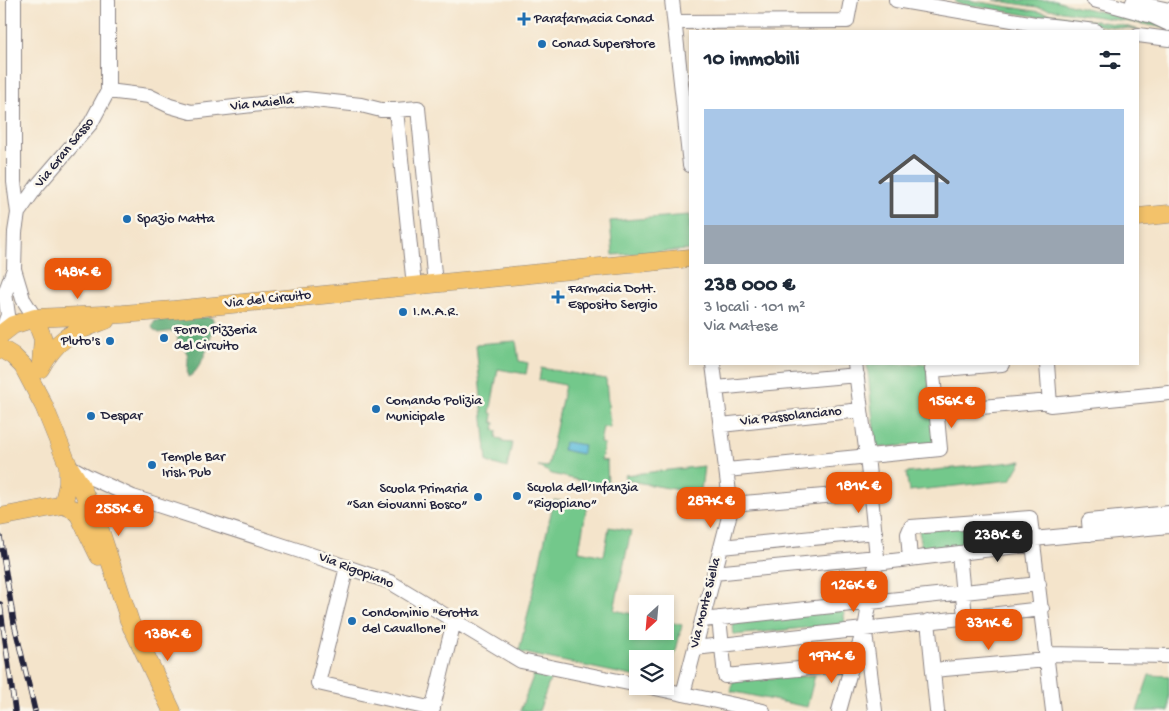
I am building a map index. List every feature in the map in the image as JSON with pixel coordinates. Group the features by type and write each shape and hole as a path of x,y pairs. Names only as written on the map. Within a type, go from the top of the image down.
{"main road":[{"path":"1139,217 1169,214"},
{"name":"Via del Circuito","path":"0,339 22,321 35,318 123,314 689,258"},
{"name":"Via del Circuito","path":"34,370 64,338 123,314"},
{"path":"34,370 44,339 35,318"},
{"path":"0,339 16,359 34,370 39,380 44,406 68,465 80,484 98,524 132,628"},
{"path":"63,505 68,484 68,465"},
{"path":"0,517 63,505 73,509 79,515 172,711"}],"street":[{"path":"14,0 14,182 18,213 15,232 14,269 23,299 35,318"},
{"name":"Via Gran Sasso","path":"18,213 37,186 91,123 108,91 108,0"},
{"path":"672,0 689,155"},
{"path":"675,22 847,21 852,0"},
{"path":"896,0 1035,28 1076,30"},
{"path":"1094,0 1152,16 1169,24"},
{"path":"1124,0 1169,10"},
{"path":"1139,35 1169,39"},
{"name":"Via Maiella","path":"108,91 149,96 170,106 191,112 305,99 362,105 381,110 418,108 435,284"},
{"path":"396,110 414,286"},
{"path":"14,182 25,190 37,186"},
{"path":"0,339 8,315 5,299 6,288 14,269"},
{"name":"Via Monte Siella","path":"683,694 731,508 713,365"},
{"path":"727,470 940,449 932,367 979,365"},
{"path":"1047,365 1050,403"},
{"name":"Via Passolanciano","path":"716,388 856,369 871,492 876,560 871,602 865,629 852,664 840,711"},
{"path":"936,411 1169,393"},
{"name":"Via Passolanciano","path":"720,425 861,410"},
{"name":"Via Rigopiano","path":"68,465 133,497 390,582 520,661 629,683"},
{"path":"731,504 871,492"},
{"path":"1090,534 1089,522 1169,513"},
{"path":"910,559 908,534 911,527 1030,518 1053,711"},
{"path":"714,573 910,559 1090,534 1169,526"},
{"path":"721,547 875,532"},
{"path":"958,553 966,617"},
{"path":"347,567 318,683 432,710 454,621"},
{"path":"702,620 1039,584"},
{"path":"695,648 1042,609"},
{"path":"719,618 725,676 852,664"},
{"path":"928,621 937,711"},
{"name":"Via Passolanciano","path":"865,629 875,711"},
{"path":"934,670 1046,657 1169,656"},
{"path":"674,692 763,711"}],"green space":[{"path":"955,0 967,0 1121,25 1139,30 1063,21 956,3"},
{"path":"993,0 1055,0 1165,25 1168,28"},
{"path":"689,215 689,250 613,255 610,221"},
{"path":"209,317 213,319 213,325 206,351 198,368 188,377 188,356 184,348 179,345 177,335 173,331 159,333 152,326 155,321"},
{"path":"516,341 519,361 528,363 526,374 498,369 490,413 493,414 492,422 495,423 494,430 497,431 496,438 502,439 502,442 512,443 507,468 487,462 476,344"},
{"path":"867,365 927,365 934,443 876,448"},
{"path":"541,368 606,379 610,428 603,427 600,443 604,444 601,460 607,461 608,487 552,474 538,466 548,467 565,385 539,380"},
{"path":"1022,461 1011,480 909,491 906,473"},
{"path":"704,466 701,490 684,491 625,480 625,475"},
{"path":"554,500 587,505 579,551 604,556 609,527 631,531 614,610 629,613 629,640 674,640 674,623 682,625 674,659 674,650 629,650 629,675 519,652"},
{"path":"1017,521 1019,541 922,551 919,531"},
{"path":"843,607 845,624 734,635 732,619"},
{"path":"534,674 551,677 539,711 520,711"},
{"path":"815,675 807,707 730,691 733,681"},
{"path":"1149,675 1169,676 1169,711 1137,711"}],"water":[{"path":"565,442 584,445 582,454 563,450"}],"railway":[{"path":"0,537 14,623 35,711"},
{"path":"0,604 15,711"}],"place":[{"name":"Parafarmacia Conad","path":"524,19"},
{"name":"Conad Superstore","path":"542,44"},
{"name":"Spazio Matta","path":"127,219"},
{"name":"Farmacia Dott. Esposito Sergio","path":"558,297"},
{"name":"I.M.A.R.","path":"403,312"},
{"name":"Forno Pizzeria del Circuito","path":"164,338"},
{"name":"Pluto's","path":"110,341"},
{"name":"Comando Polizia Municipale","path":"376,409"},
{"name":"Despar","path":"91,416"},
{"name":"Temple Bar Irish Pub","path":"152,465"},
{"name":"Scuola dell’Infanzia “Rigopiano”","path":"517,496"},
{"name":"Scuola Primaria “San Giovanni Bosco”","path":"478,497"},
{"name":"Condominio \"Grotta del Cavallone\"","path":"352,621"}]}
